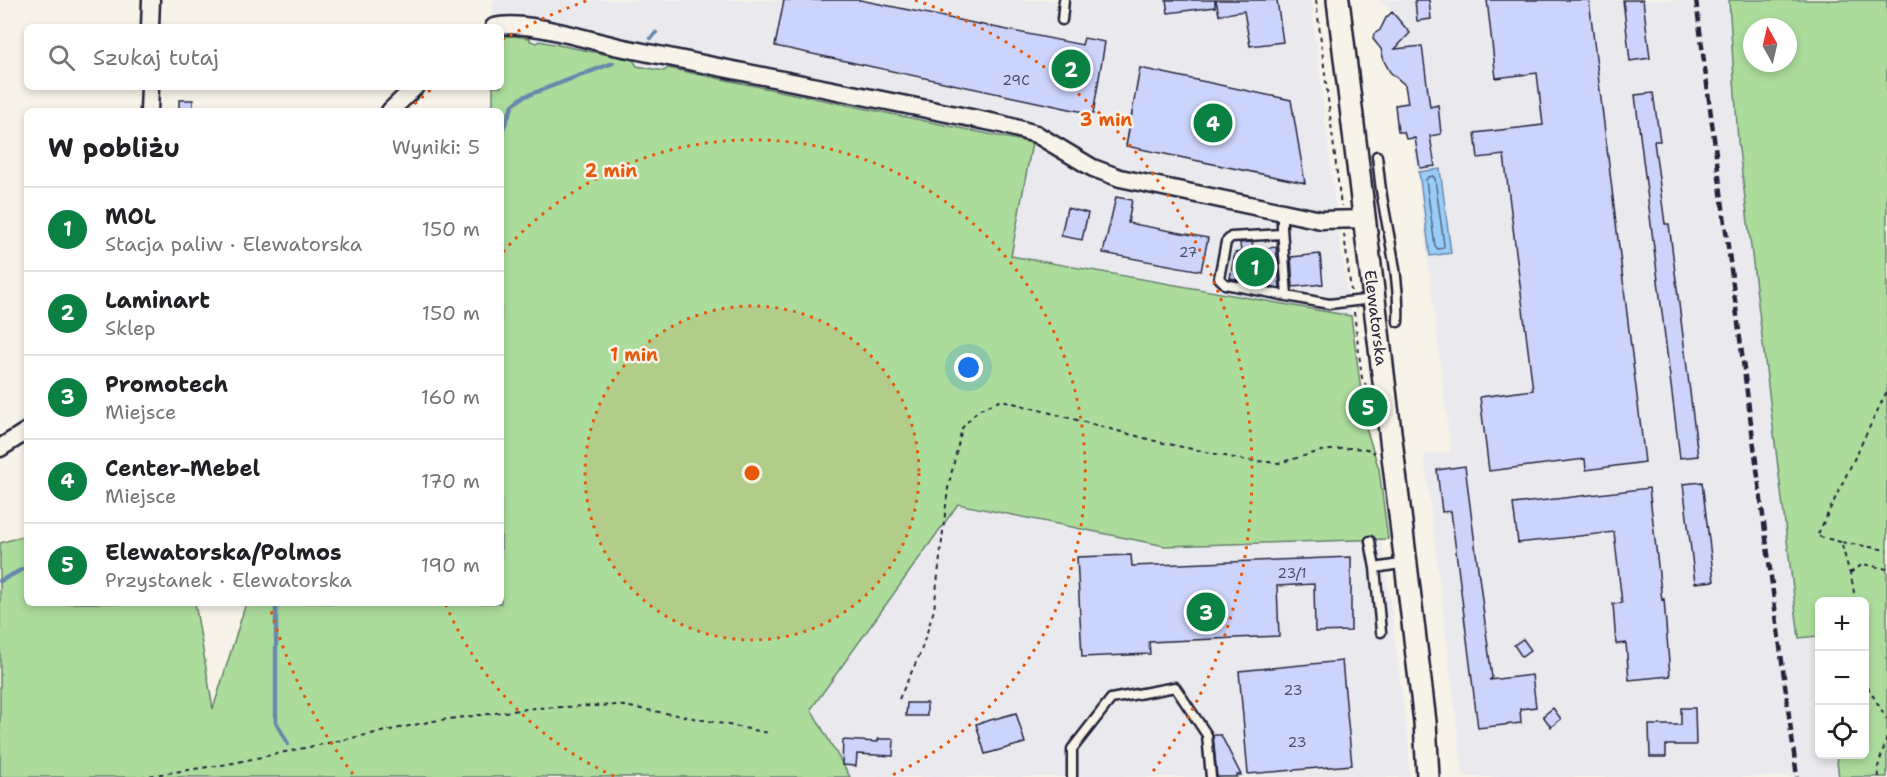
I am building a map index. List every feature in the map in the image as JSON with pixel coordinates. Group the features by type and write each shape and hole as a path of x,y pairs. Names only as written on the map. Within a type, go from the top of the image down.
{"street":[{"path":"150,24 151,0"},
{"name":"Elewatorska","path":"1338,0 1425,722 1428,777"},
{"path":"504,25 530,26 617,46 1001,124 1036,134 1093,168 1111,176 1321,220 1365,219"},
{"path":"149,108 150,90"},
{"path":"393,108 412,90"},
{"path":"0,448 24,433"}],"lane":[{"path":"1062,20 1064,0"},
{"path":"1377,156 1382,200 1397,272 1398,322"},
{"path":"1282,212 1287,296"},
{"path":"1282,234 1231,237 1226,242 1219,278 1224,284 1329,304 1374,299"},
{"path":"1370,541 1381,632"},
{"path":"1375,568 1406,563"},
{"path":"1072,777 1072,749 1111,699 1175,687 1207,735 1211,777"}],"path":[{"path":"1316,0 1341,204 1340,221 1344,234 1359,350"},
{"path":"1887,391 1817,536 1887,550"},
{"path":"899,699 920,654 934,609 948,488 962,428 978,410 1002,400 1159,442 1244,460 1279,463 1321,452 1350,448 1393,455"},
{"path":"1841,542 1855,597"},
{"path":"1850,573 1863,564 1887,569"},
{"path":"1869,689 1887,719"},
{"path":"141,777 228,764 433,721 535,708 618,705 770,733"},
{"path":"1879,777 1878,767 1887,737"}],"shaded area":[{"path":"493,0 1311,0 1339,237 1351,316 1011,256 1032,143 637,66 632,60 539,41 537,43 504,38 504,24 492,24"},
{"path":"1379,0 1729,0 1738,141 1799,637 1815,636 1815,759 1837,759 1839,777 1463,777 1424,455 1451,452 1413,140 1392,13"},
{"path":"958,504 1165,547 1382,540 1409,749 1409,777 850,777 811,709"}],"green space":[{"path":"1729,0 1887,0 1887,777 1839,777 1837,759 1869,759 1869,597 1815,597 1815,636 1799,638 1738,141"},
{"path":"504,37 530,38 530,41 537,43 539,41 633,60 637,66 664,71 668,68 1032,143 1011,256 1351,316 1366,428 1379,469 1388,539 1165,546 958,504 811,709 850,777 0,777 0,543 24,536 24,606 196,606 213,709 245,606 504,606 504,108 493,108 493,90 504,90"}],"water":[{"path":"1440,169 1451,253 1430,256 1419,172"}],"building":[{"path":"784,0 860,0 1082,45 1084,38 1105,42 1093,114 775,46"},
{"path":"1166,0 1215,0 1215,7 1168,13"},
{"path":"1216,0 1277,0 1283,42 1250,46 1244,11 1219,15"},
{"path":"1415,0 1429,0 1431,19 1417,21"},
{"path":"1487,0 1589,0 1645,462 1586,470 1585,459 1489,471 1480,397 1533,390 1504,155 1478,158 1475,133 1543,125 1537,73 1496,78"},
{"path":"1623,0 1643,0 1650,58 1630,61"},
{"path":"1392,12 1410,33 1395,49 1422,46 1430,107 1438,105 1441,134 1430,136 1435,166 1420,168 1415,138 1406,139 1404,132 1398,132 1395,105 1408,103 1405,85 1390,72 1381,49 1373,39 1374,34 1380,30"},
{"path":"1140,68 1291,100 1305,183 1126,146"},
{"path":"1653,93 1660,141 1654,141 1665,224 1669,224 1698,456 1680,458 1635,95"},
{"path":"179,100 193,100 193,108 179,108"},
{"path":"1116,197 1132,200 1128,223 1208,238 1201,271 1103,253"},
{"path":"1067,208 1088,213 1082,240 1061,236"},
{"path":"1252,242 1254,250 1276,247 1280,288 1230,278 1235,253 1241,252 1240,243"},
{"path":"1320,254 1323,284 1293,287 1291,257"},
{"path":"1465,466 1492,678 1489,680 1532,675 1536,707 1520,709 1521,723 1478,728 1451,511 1442,512 1437,470"},
{"path":"1702,482 1714,581 1695,583 1683,484"},
{"path":"1649,488 1662,600 1664,599 1670,676 1629,680 1626,643 1616,644 1613,604 1622,603 1614,532 1518,543 1513,504"},
{"path":"1131,555 1132,566 1351,557 1351,631 1315,632 1314,584 1277,586 1279,636 1149,642 1150,654 1082,657 1077,557"},
{"path":"1523,639 1531,650 1522,657 1514,645"},
{"path":"1342,661 1352,765 1248,774 1239,671"},
{"path":"907,703 927,703 927,716 906,716"},
{"path":"1553,708 1561,719 1551,727 1543,716"},
{"path":"1681,708 1695,708 1696,745 1666,745 1666,757 1650,757 1649,725 1681,725"},
{"path":"1016,713 1025,743 985,754 976,724"},
{"path":"1213,735 1221,735 1241,775 1217,777"},
{"path":"878,739 894,739 893,756 857,754 856,766 842,765 843,740 878,742"}],"waterway":[{"path":"651,38 656,33"},
{"path":"504,126 513,105 523,97 613,63"},
{"path":"0,581 24,569"},
{"path":"276,606 276,722 288,744"}],"railway":[{"path":"1696,0 1797,777"}],"place":[{"name":"Laminart","path":"1071,69"},
{"name":"Center-Mebel","path":"1213,123"},
{"name":"MOL","path":"1255,267"},
{"name":"Elewatorska/Polmos","path":"1368,407"},
{"name":"Promotech","path":"1206,612"}]}
